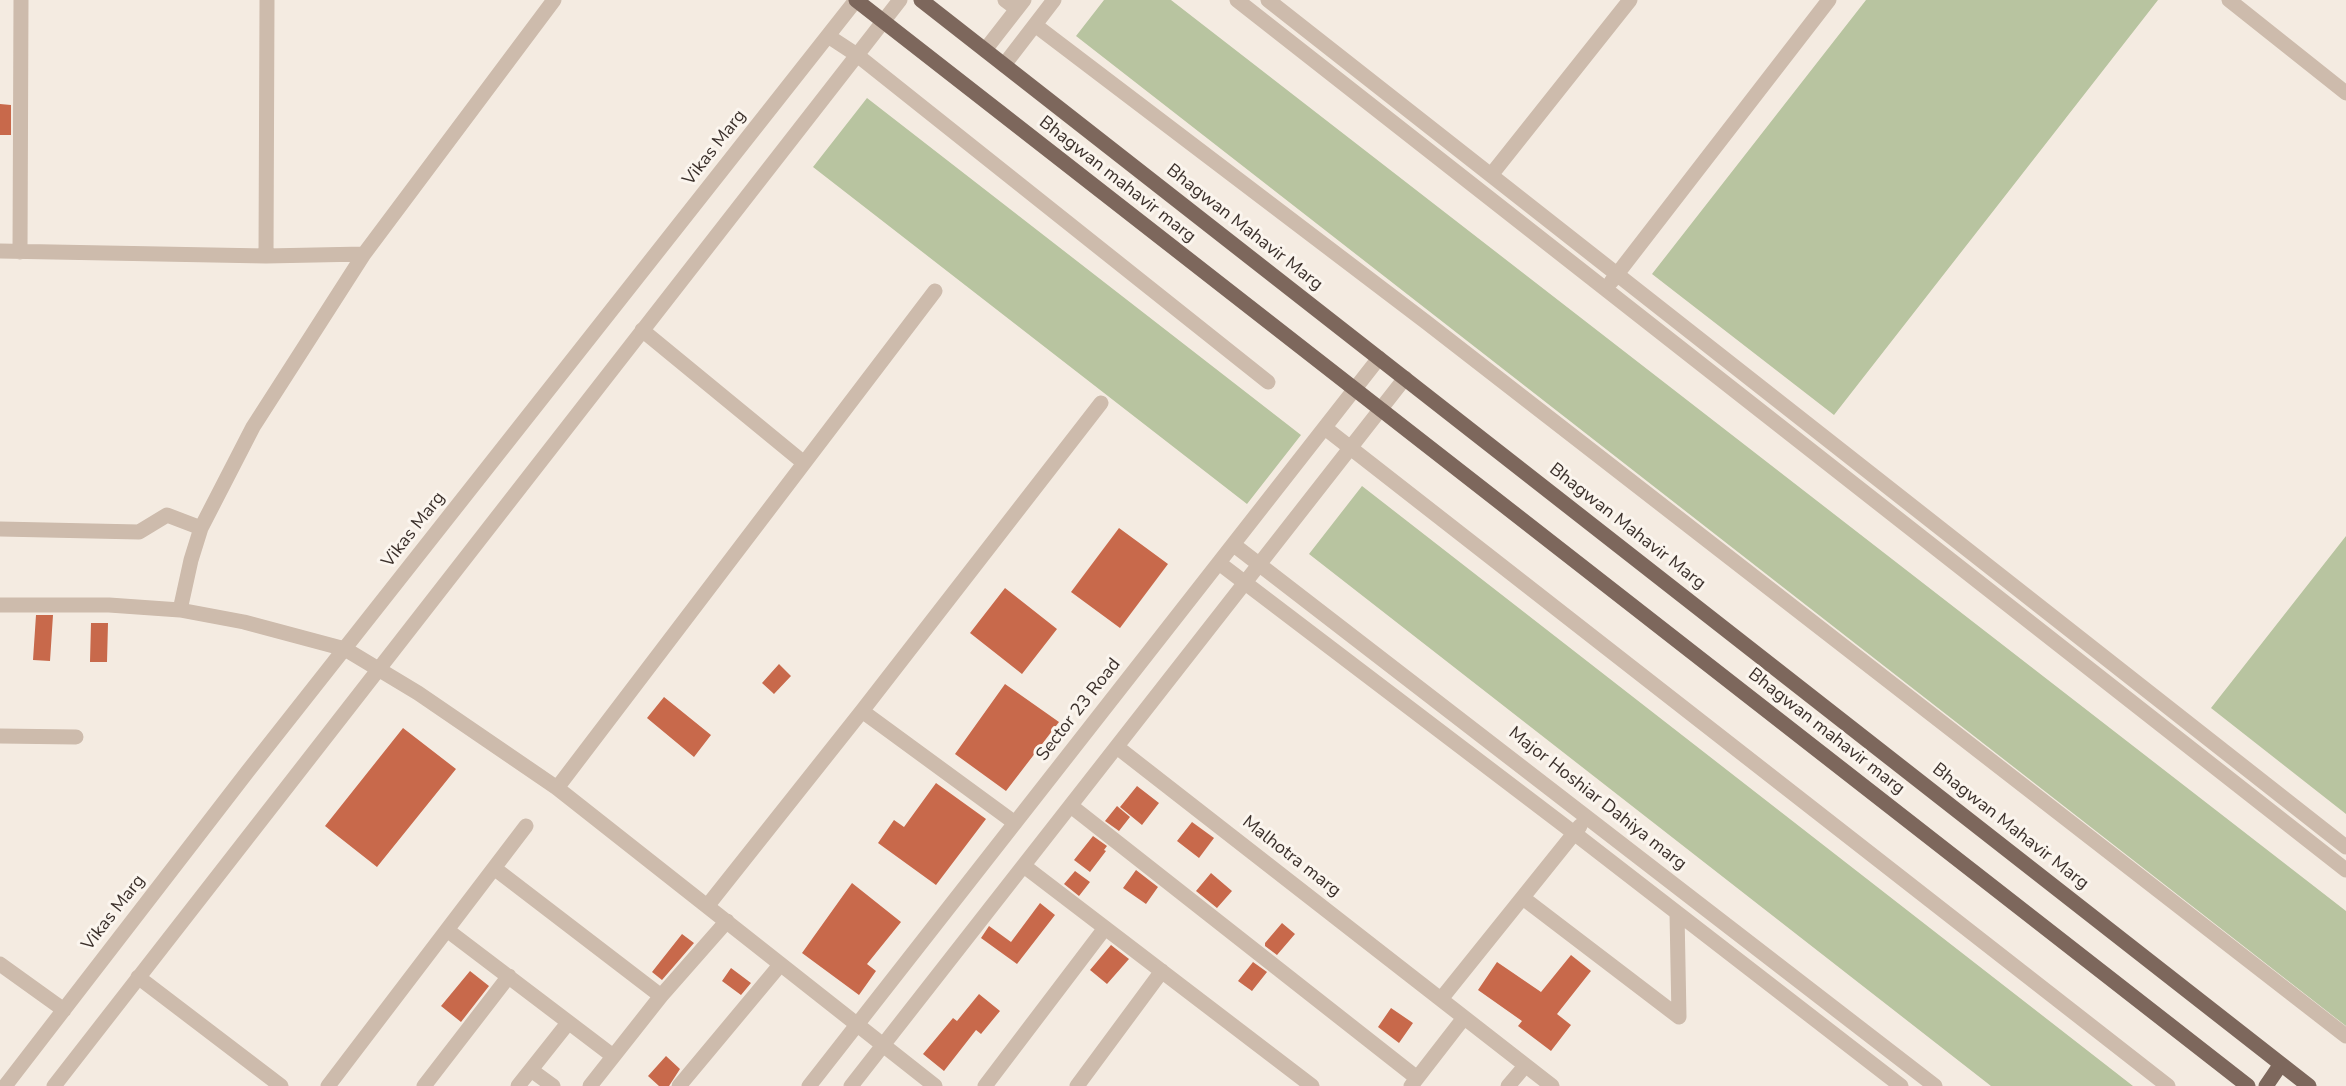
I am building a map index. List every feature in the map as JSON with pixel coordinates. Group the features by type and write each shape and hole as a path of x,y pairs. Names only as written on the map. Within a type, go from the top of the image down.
{"main road":[{"name":"Bhagwan mahavir marg","path":"856,0 2248,1086"},
{"name":"Bhagwan Mahavir Marg","path":"921,0 2309,1086"},
{"path":"2266,1086 2281,1064"}],"street":[{"path":"20,252 21,0"},
{"path":"266,256 267,0"},
{"path":"180,610 190,560 201,528 253,427 364,255 554,0"},
{"name":"Vikas Marg","path":"5,1086 345,648 856,0"},
{"path":"54,1086 900,0"},
{"path":"1004,64 1054,0"},
{"path":"1238,0 2346,870"},
{"path":"1268,0 2346,847"},
{"path":"1491,175 1630,0"},
{"path":"1606,289 1829,0"},
{"path":"2229,0 2346,93"},
{"path":"985,50 1016,3"},
{"path":"1035,24 1426,322 2346,1036"},
{"path":"828,36 856,55 1268,382"},
{"path":"0,252 266,256 364,255"},
{"path":"557,788 935,291"},
{"path":"642,330 804,463"},
{"name":"Sector 23 Road","path":"809,1086 1379,358"},
{"path":"851,1086 1404,378"},
{"path":"708,905 1101,403"},
{"path":"1325,428 2168,1086"},
{"path":"0,529 139,532 167,515 201,528"},
{"name":"Major Hoshiar Dahiya marg","path":"1234,544 1935,1086"},
{"path":"1220,562 1901,1086"},
{"path":"0,605 109,605 180,610 244,622 345,648 379,668 557,788 935,1086"},
{"path":"862,711 1015,823"},
{"path":"0,736 76,737"},
{"name":"Malhotra marg","path":"1117,747 1441,999 1463,1019 1552,1086"},
{"path":"1071,806 1414,1082 1463,1019"},
{"path":"1441,999 1588,816"},
{"path":"328,1086 526,826"},
{"path":"1024,866 1312,1086"},
{"path":"494,868 661,996"},
{"path":"1523,898 1679,1017 1677,913"},
{"path":"590,1086 661,996 727,921"},
{"path":"985,1086 1105,928"},
{"path":"447,930 613,1056"},
{"path":"0,964 64,1010"},
{"path":"679,1086 780,965"},
{"path":"1077,1086 1162,971"},
{"path":"424,1086 509,976"},
{"path":"138,977 281,1086"},
{"path":"518,1086 568,1023"},
{"path":"1508,1086 1525,1065"},
{"path":"531,1070 553,1086"}],"green space":[{"path":"1104,0 1171,0 2346,911 2346,1026 1076,36"},
{"path":"1866,0 2158,0 1834,415 1652,274"},
{"path":"867,98 1301,435 1247,504 813,167"},
{"path":"1362,486 2133,1086 1991,1086 1309,554"},
{"path":"2346,536 2346,814 2211,708"}],"building":[{"path":"0,104 11,105 11,135 0,135"},
{"path":"1119,528 1168,564 1120,628 1071,592"},
{"path":"1005,588 1057,629 1022,674 970,633"},
{"path":"36,615 53,615 50,661 33,660"},
{"path":"91,623 108,623 107,662 90,662"},
{"path":"779,664 791,676 774,694 762,683"},
{"path":"1005,684 1059,722 1006,791 955,754"},
{"path":"664,697 711,735 694,757 647,718"},
{"path":"403,728 456,769 377,867 325,826"},
{"path":"936,783 986,819 936,885 878,843 894,820 904,827"},
{"path":"1137,786 1159,803 1142,825 1120,807"},
{"path":"1117,806 1130,817 1119,831 1105,821"},
{"path":"1192,822 1214,838 1199,858 1177,841"},
{"path":"1093,836 1107,846 1104,850 1106,851 1090,872 1074,860"},
{"path":"1136,870 1158,887 1146,904 1123,888"},
{"path":"1075,871 1090,882 1079,896 1064,884"},
{"path":"1211,873 1232,891 1217,908 1196,891"},
{"path":"852,883 901,922 867,964 876,971 859,995 802,953"},
{"path":"1040,903 1055,915 1017,964 981,938 989,926 1011,942"},
{"path":"1282,923 1295,934 1277,955 1265,946 1265,943"},
{"path":"682,934 694,943 662,980 652,972"},
{"path":"1111,945 1129,959 1107,984 1090,970"},
{"path":"1571,955 1591,971 1557,1014 1571,1025 1551,1051 1518,1026 1522,1021 1478,990 1497,962 1541,992"},
{"path":"1253,962 1267,972 1252,991 1238,981"},
{"path":"731,968 751,983 741,995 722,981"},
{"path":"470,971 489,986 461,1022 441,1006"},
{"path":"979,994 1000,1011 981,1034 976,1030 944,1071 923,1054 953,1018 957,1021"},
{"path":"1391,1008 1413,1023 1399,1043 1378,1027"},
{"path":"666,1056 680,1069 669,1086 659,1086 648,1076"}]}
